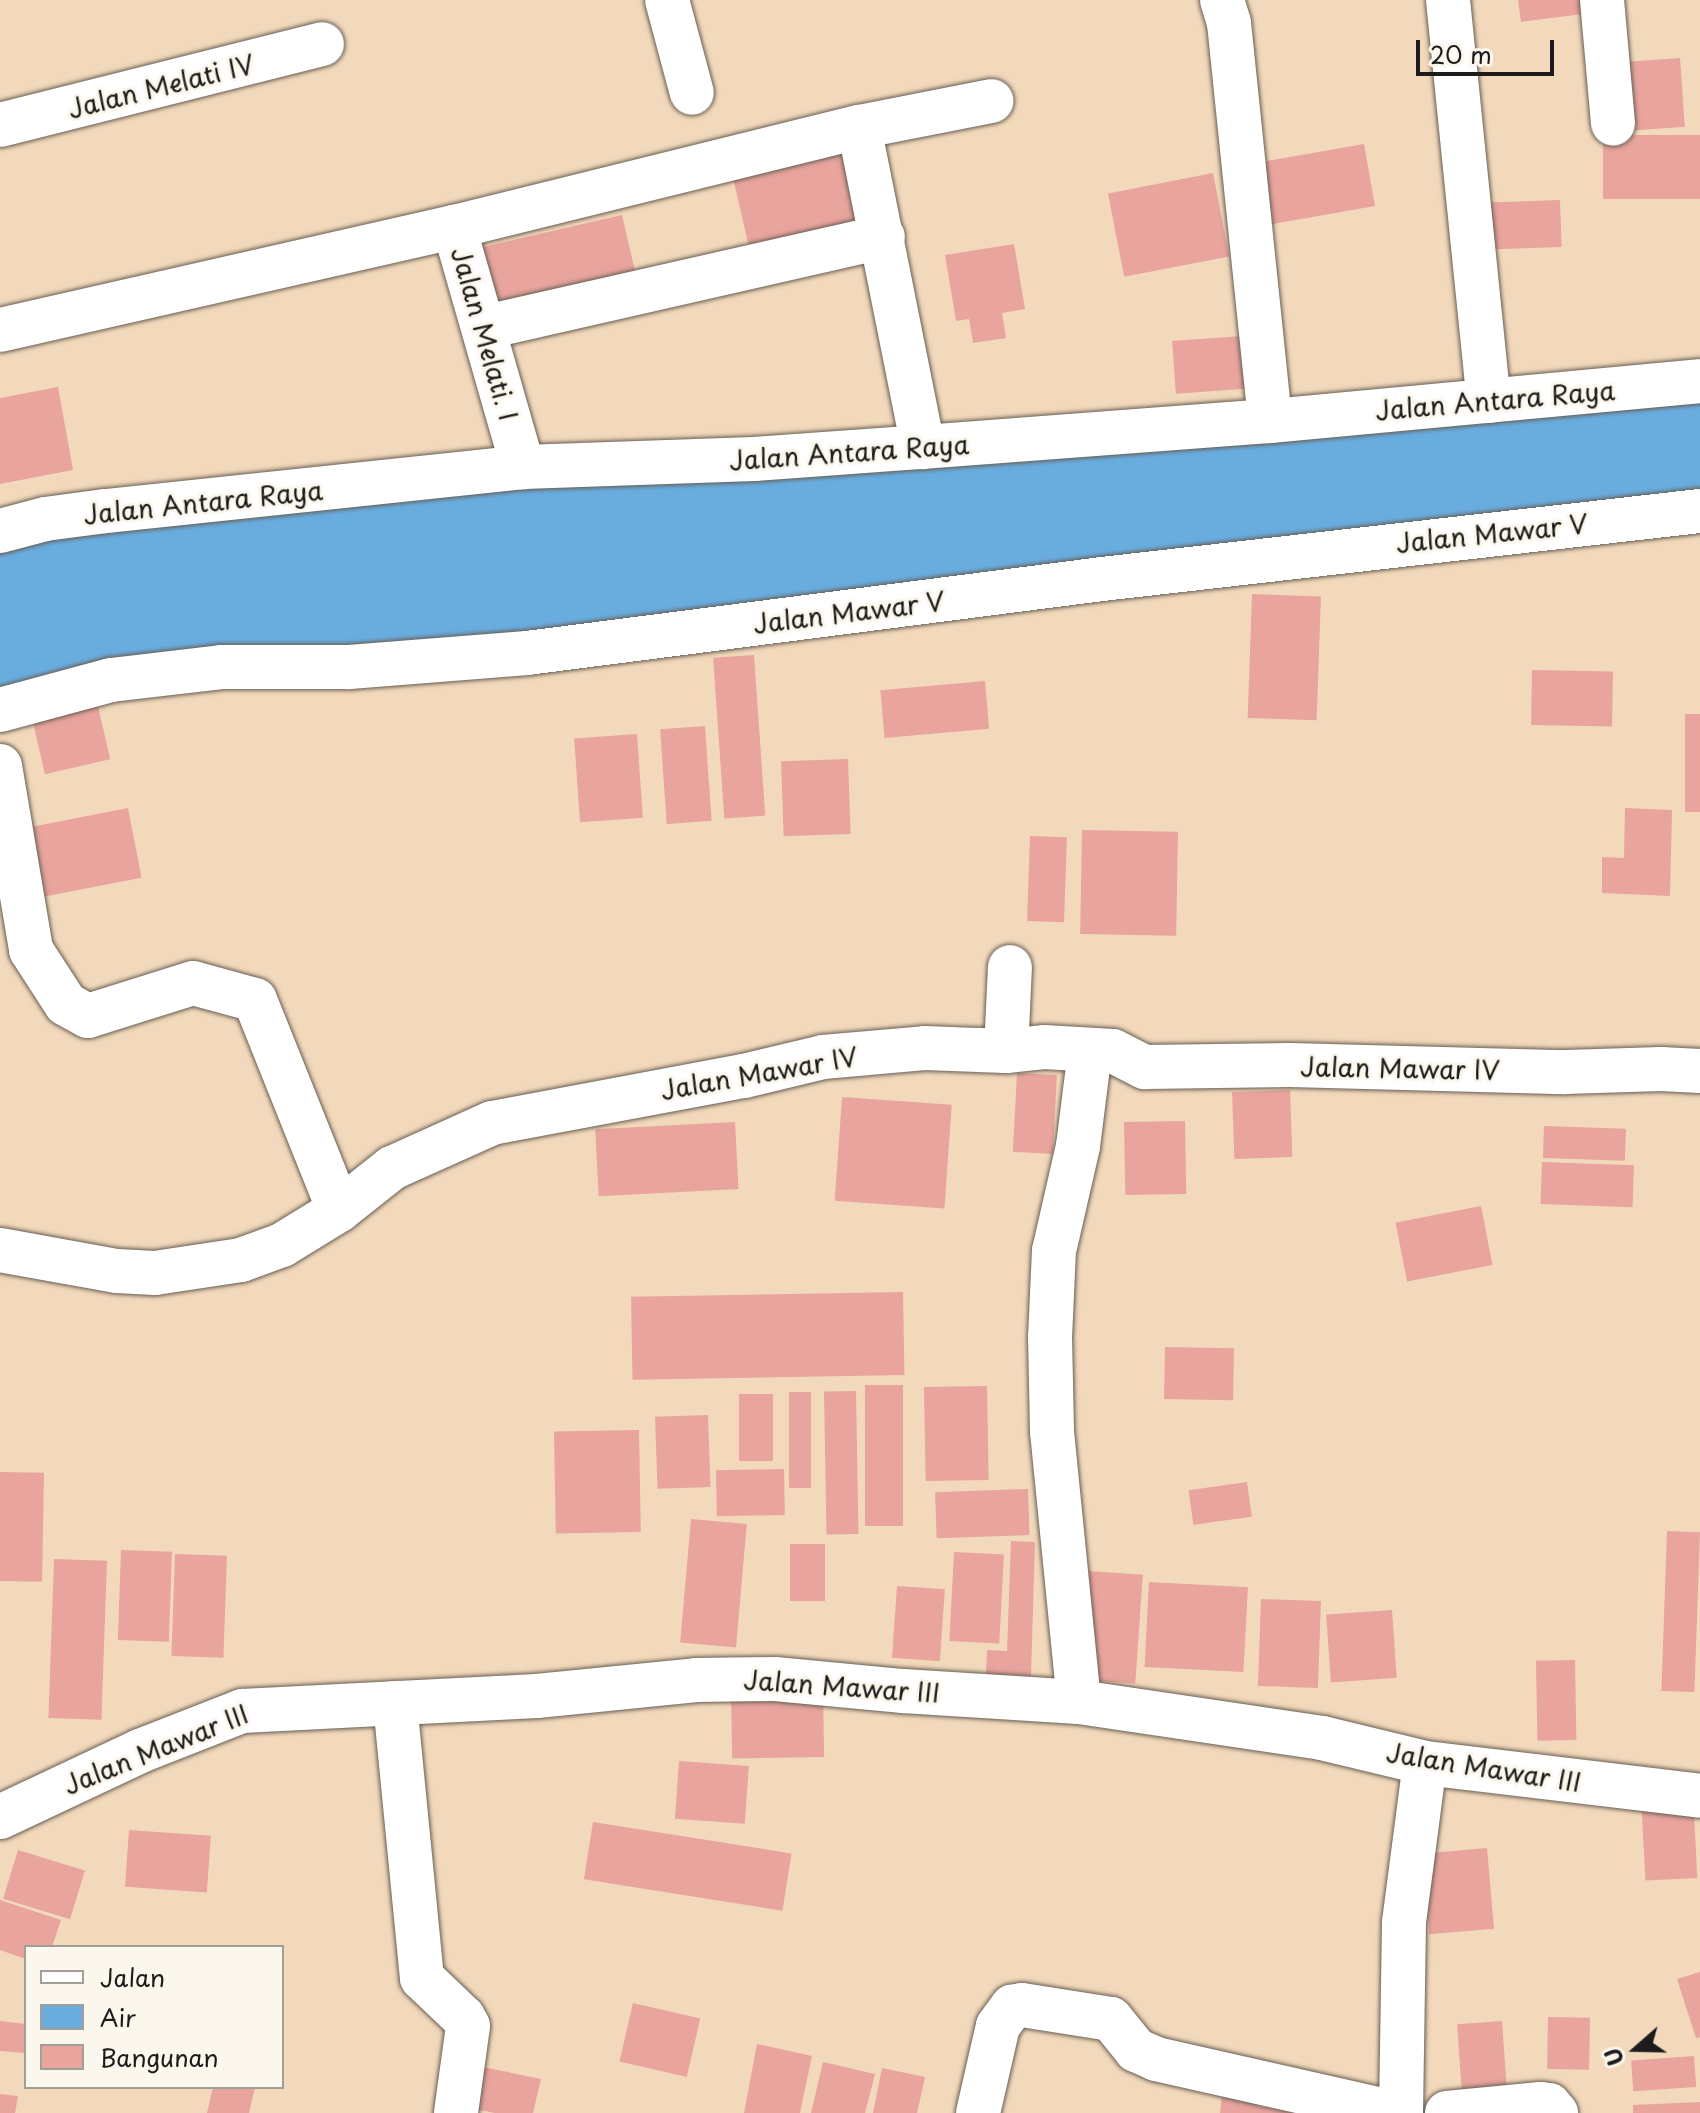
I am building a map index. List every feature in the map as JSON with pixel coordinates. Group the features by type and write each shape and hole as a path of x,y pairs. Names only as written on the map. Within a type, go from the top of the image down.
{"street":[{"path":"667,0 692,93"},
{"path":"1222,0 1229,23 1270,421"},
{"path":"1448,0 1489,401"},
{"path":"1602,0 1613,124"},
{"name":"Jalan Melati IV","path":"0,125 322,44"},
{"path":"0,330 441,230 859,127 991,101"},
{"path":"859,127 923,447"},
{"name":"Jalan Melati. I","path":"441,230 486,327 523,467"},
{"path":"486,327 883,237"},
{"name":"Jalan Antara Raya","path":"0,531 45,519 106,511 523,467 754,459 923,447 1270,421 1700,381"},
{"name":"Jalan Mawar V","path":"0,710 126,678 221,667 349,667 527,653 1118,577 1700,511"},
{"path":"0,766 31,950 66,1004 88,1016 193,983 255,1000 339,1210"},
{"path":"1006,1051 1010,967"},
{"name":"Jalan Mawar IV","path":"0,1250 117,1271 189,1271 241,1260 282,1245 339,1210 392,1168 492,1123 744,1076 823,1057 925,1048 1006,1051 1044,1047 1113,1051 1145,1067 1290,1065 1700,1071"},
{"path":"1079,1702 1052,1431 1050,1338 1054,1251 1078,1146 1090,1051"},
{"name":"Jalan Mawar III","path":"0,1817 127,1756 242,1711 537,1696 696,1680 775,1679 1079,1702 1322,1738 1425,1763 1700,1796"},
{"path":"395,1703 422,1978 463,2017 468,2026 456,2113"},
{"path":"1401,2113 1404,1922 1425,1763"},
{"path":"978,2113 998,2026 1012,2007 1022,2005 1111,2019 1136,2050 1156,2059 1395,2113"},
{"path":"1447,2113 1541,2104 1549,2105 1556,2113"}],"water":[{"path":"1700,381 1700,511 0,710 0,531"}],"building":[{"path":"1518,0 1590,0 1591,13 1521,22"},
{"path":"1680,58 1685,127 1629,131 1624,62"},
{"path":"1603,135 1700,135 1700,199 1603,199"},
{"path":"844,143 864,228 751,254 731,169"},
{"path":"1364,144 1375,206 1264,226 1253,164"},
{"path":"1213,173 1229,256 1124,277 1108,193"},
{"path":"1560,200 1562,247 1488,250 1486,203"},
{"path":"622,215 638,283 487,318 471,250"},
{"path":"1014,244 1025,309 1002,313 1006,338 973,343 969,319 956,321 945,255"},
{"path":"1242,336 1246,389 1176,394 1172,341"},
{"path":"58,387 73,470 0,484 0,398"},
{"path":"1252,594 1321,596 1317,720 1248,718"},
{"path":"754,655 765,816 724,818 713,658"},
{"path":"1532,670 1613,671 1612,726 1531,725"},
{"path":"985,681 989,729 885,738 880,690"},
{"path":"94,689 110,759 45,774 29,704"},
{"path":"1685,714 1700,714 1700,812 1685,812"},
{"path":"705,726 712,821 667,824 660,729"},
{"path":"637,734 643,818 580,822 574,738"},
{"path":"848,759 851,834 784,836 781,761"},
{"path":"128,808 142,878 40,897 27,828"},
{"path":"1625,808 1672,810 1670,896 1602,893 1602,857 1624,858"},
{"path":"1082,830 1178,832 1176,936 1080,934"},
{"path":"1030,836 1067,837 1064,922 1027,921"},
{"path":"1017,1073 1057,1075 1053,1154 1013,1152"},
{"path":"1290,1090 1292,1157 1234,1159 1232,1092"},
{"path":"842,1097 952,1105 944,1208 835,1201"},
{"path":"1185,1121 1186,1194 1125,1195 1124,1122"},
{"path":"735,1122 739,1189 599,1196 595,1129"},
{"path":"1544,1126 1626,1129 1625,1161 1543,1158"},
{"path":"1542,1162 1634,1165 1632,1207 1541,1204"},
{"path":"1481,1206 1492,1265 1407,1281 1396,1223"},
{"path":"903,1292 904,1375 632,1380 631,1297"},
{"path":"1165,1347 1234,1348 1233,1400 1164,1399"},
{"path":"865,1385 903,1385 903,1526 865,1526"},
{"path":"987,1386 989,1480 926,1481 924,1387"},
{"path":"856,1391 858,1534 827,1535 824,1392"},
{"path":"789,1392 811,1392 811,1488 789,1488"},
{"path":"739,1394 773,1394 773,1461 739,1461"},
{"path":"708,1415 711,1487 658,1489 655,1417"},
{"path":"639,1430 641,1532 556,1533 554,1431"},
{"path":"784,1469 785,1515 717,1516 716,1470"},
{"path":"0,1472 44,1473 42,1582 0,1581"},
{"path":"1247,1482 1252,1517 1193,1525 1189,1490"},
{"path":"1028,1489 1030,1535 937,1538 935,1492"},
{"path":"691,1519 747,1524 736,1647 680,1643"},
{"path":"1667,1531 1700,1532 1694,1692 1661,1691"},
{"path":"1011,1541 1035,1542 1031,1676 986,1674 987,1650 1007,1651"},
{"path":"790,1544 825,1544 825,1601 790,1601"},
{"path":"121,1550 172,1552 169,1642 118,1640"},
{"path":"954,1552 1004,1555 999,1643 949,1641"},
{"path":"175,1554 227,1556 223,1658 171,1656"},
{"path":"54,1559 107,1561 101,1720 48,1718"},
{"path":"1088,1571 1143,1575 1135,1684 1080,1680"},
{"path":"1149,1582 1248,1587 1243,1672 1145,1667"},
{"path":"897,1586 945,1589 940,1661 892,1658"},
{"path":"1261,1599 1321,1601 1318,1688 1258,1686"},
{"path":"1392,1610 1397,1678 1331,1682 1326,1615"},
{"path":"1575,1660 1576,1740 1537,1741 1536,1661"},
{"path":"823,1692 824,1757 732,1759 731,1694"},
{"path":"679,1761 749,1766 745,1824 675,1819"},
{"path":"1693,1795 1697,1878 1645,1881 1641,1798"},
{"path":"593,1822 792,1853 782,1911 584,1879"},
{"path":"129,1830 211,1836 207,1893 125,1887"},
{"path":"1487,1848 1494,1929 1429,1934 1422,1854"},
{"path":"18,1850 85,1870 70,1919 3,1899"},
{"path":"0,1900 61,1920 53,1945 24,1945 24,1958 0,1950"},
{"path":"1700,1972 1700,2037 1696,2038 1677,1979"},
{"path":"633,2003 700,2019 687,2077 620,2061"},
{"path":"1548,2017 1590,2018 1589,2070 1547,2069"},
{"path":"0,2021 24,2024 24,2053 0,2051"},
{"path":"1502,2021 1507,2086 1462,2089 1457,2024"},
{"path":"757,2044 812,2056 800,2113 744,2113"},
{"path":"1694,2056 1696,2087 1633,2091 1631,2060"},
{"path":"823,2062 875,2074 865,2113 811,2113"},
{"path":"483,2067 541,2079 533,2113 495,2113 474,2109"},
{"path":"882,2068 925,2077 917,2113 873,2113"},
{"path":"1223,2085 1259,2090 1257,2106 1296,2113 1220,2113"},
{"path":"213,2089 255,2089 249,2113 207,2113"},
{"path":"0,2094 18,2096 15,2113 0,2113"},
{"path":"1700,2102 1700,2113 1633,2113 1633,2105"}]}
